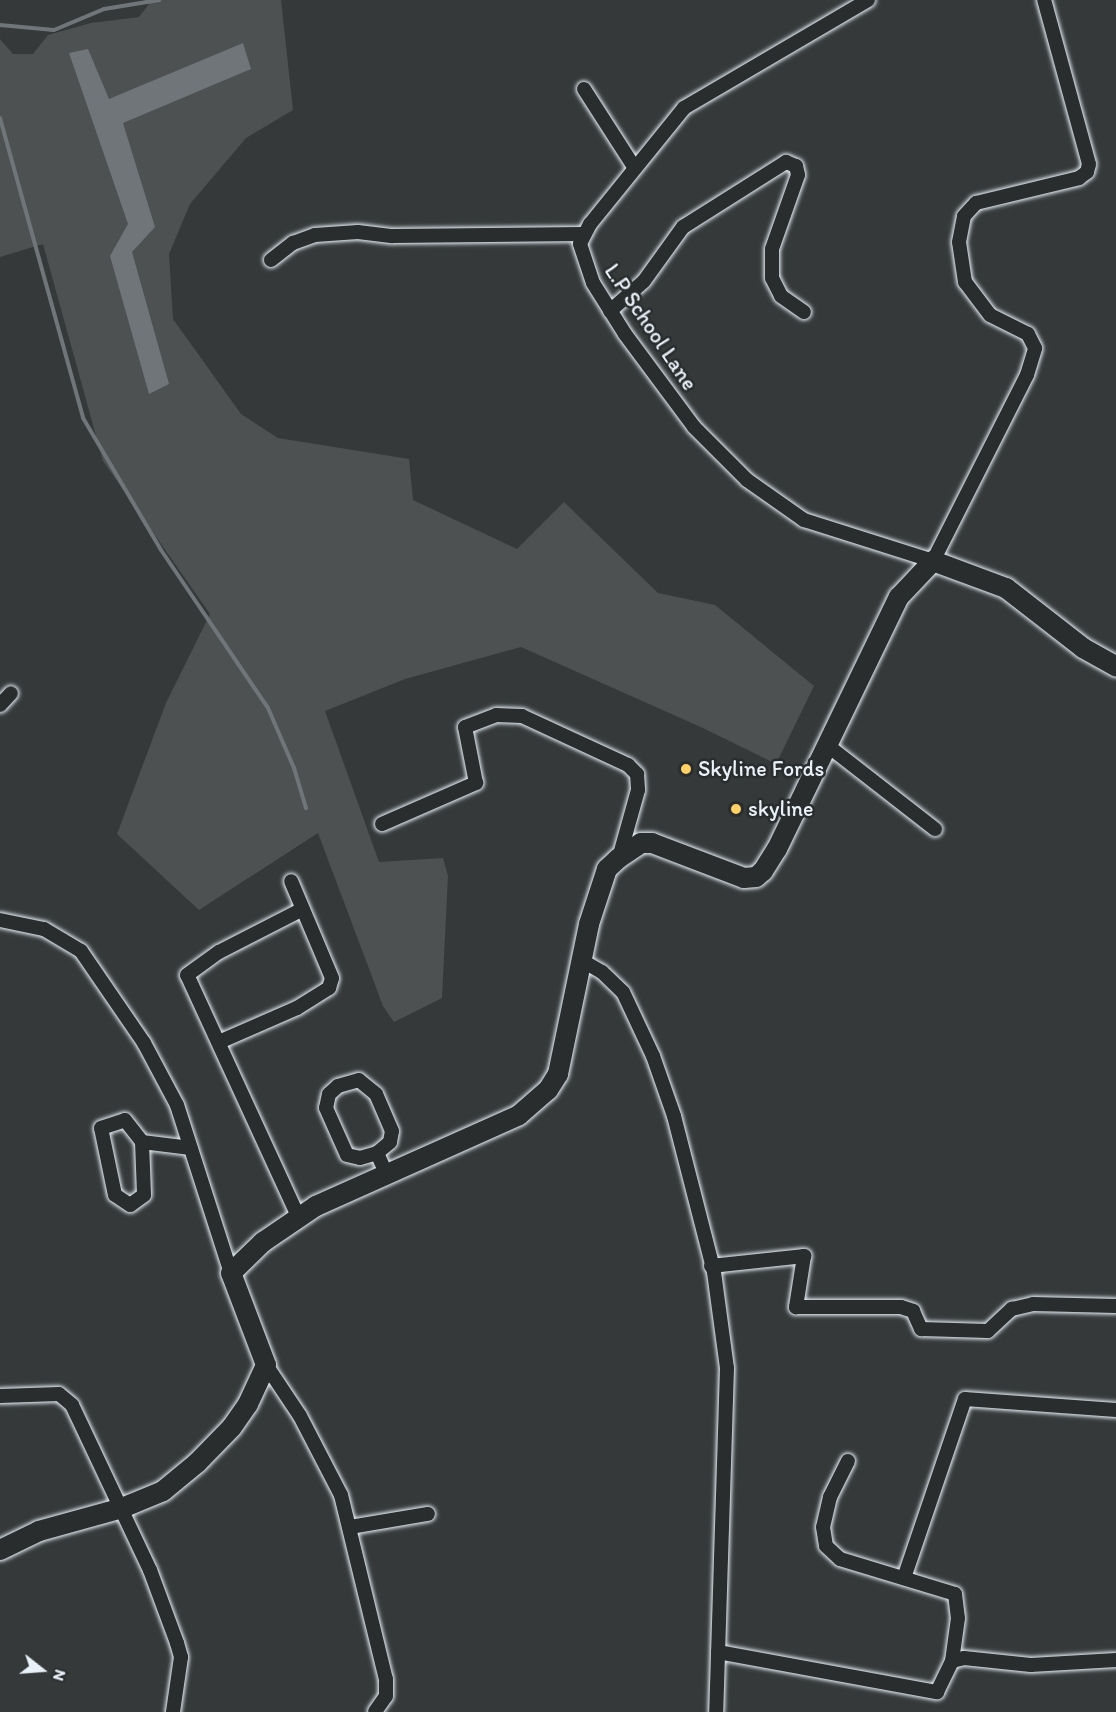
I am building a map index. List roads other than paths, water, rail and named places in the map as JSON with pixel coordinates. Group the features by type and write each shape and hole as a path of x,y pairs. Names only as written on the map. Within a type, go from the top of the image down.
{"main road":[{"path":"0,1550 39,1531 122,1508 163,1491 214,1447 248,1404 266,1365 231,1273 298,1216 386,1173 519,1115 548,1090 558,1074 581,960 607,869 619,858 641,843 652,843 744,878 756,877 771,862 899,597 933,561 1006,588 1114,668"}],"street":[{"path":"271,260 292,243 326,234 583,234 672,121 699,96 774,58 843,6 868,0"},
{"path":"933,561 1027,375 1035,348 1028,334 990,315 965,282 959,243 964,216 976,203 1079,178 1088,172 1082,130 1044,0"},
{"path":"584,89 634,167"},
{"path":"610,311 644,281 683,227 786,162 796,166 798,176 772,249 772,278 781,296 804,312"},
{"name":"L.P School Lane","path":"583,234 583,260 610,311 694,427 766,497 804,520 933,561"},
{"path":"0,705 10,693"},
{"path":"382,824 476,783 465,727 496,715 522,716 628,765 637,774 638,790 619,858"},
{"path":"827,745 935,829"},
{"path":"219,1042 297,1008 329,988 332,978 301,910 291,882"},
{"path":"298,1216 187,975 190,970 301,910"},
{"path":"0,920 44,929 81,951 166,1080 191,1148 231,1273"},
{"path":"581,960 608,976 623,992 653,1056 674,1116 711,1266 727,1368 716,1712"},
{"path":"359,1080 376,1094 392,1131 390,1142 377,1153 360,1158 347,1155 326,1107 329,1094 338,1086 359,1080"},
{"path":"142,1142 144,1196 130,1205 115,1195 101,1128 125,1120 142,1142 191,1148"},
{"path":"377,1153 386,1173"},
{"path":"711,1266 804,1256 796,1307 900,1307 913,1311 921,1329 988,1331 1012,1309 1033,1304 1116,1306"},
{"path":"266,1365 300,1416 330,1470 350,1527 386,1678 386,1696 375,1712"},
{"path":"0,1396 51,1393 65,1396 122,1508 177,1643 181,1657 173,1712"},
{"path":"904,1578 965,1399 1116,1410"},
{"path":"718,1652 937,1692 952,1661 958,1618 955,1594 840,1559 826,1546 823,1527 830,1497 848,1461"},
{"path":"350,1527 428,1514"},
{"path":"952,1661 990,1658 1038,1665 1116,1660"}],"waterway":[{"path":"0,25 54,30 104,9 159,0"},
{"path":"0,118 83,418 161,550 268,708 294,768 306,808"}],"place":[{"name":"Skyline Fords","path":"686,769"},
{"name":"skyline","path":"736,809"}]}
